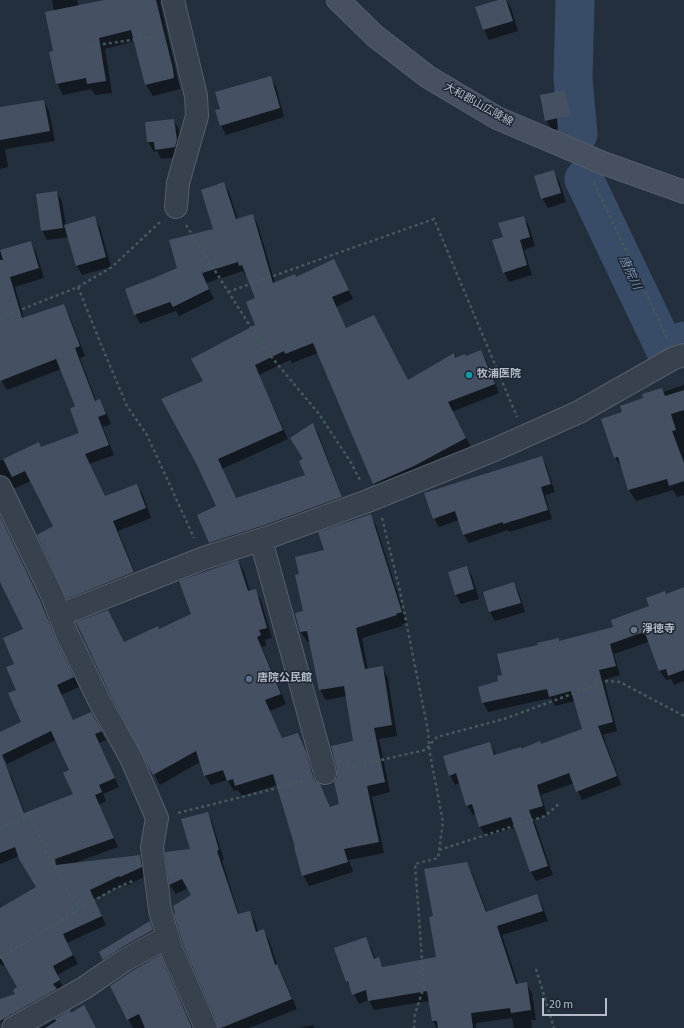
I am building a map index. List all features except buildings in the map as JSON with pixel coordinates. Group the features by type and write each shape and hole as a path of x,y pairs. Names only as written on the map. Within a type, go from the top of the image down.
{"main road":[{"name":"大和郡山広陵線","path":"338,0 375,36 428,77 497,118 592,159 684,192"}],"street":[{"path":"173,0 196,96 197,116 178,183 176,207"},
{"path":"60,615 204,558 261,540 494,450 579,412 680,356"},
{"path":"0,487 53,597 66,632 99,700 131,758 157,818 152,847 154,873 160,910 172,951 206,1028"},
{"path":"261,540 325,773"},
{"path":"14,1028 84,988 125,960 167,937"}],"path":[{"path":"91,46 181,33"},
{"path":"592,159 594,182 680,356"},
{"path":"0,318 78,286 112,267 159,225 168,210 176,207 264,348 319,414 350,461 367,493 378,504 400,591 428,730 430,754 443,822 438,858 415,864 424,986 415,1014 414,1028"},
{"path":"228,292 434,219 525,436"},
{"path":"78,286 100,342 128,406 146,435 204,558"},
{"path":"157,818 315,778 325,773 425,750 437,737 504,718 607,681 620,682 684,716"},
{"path":"439,850 545,816 560,802"},
{"path":"0,828 31,815 46,852 80,909"},
{"path":"0,958 116,888 154,873"},
{"path":"536,969 554,1028"}],"waterway":[{"name":"唐院川","path":"575,0 573,79 578,134"},
{"name":"唐院川","path":"584,179 665,349 684,341"}],"place":[{"name":"牧浦医院","path":"469,375"},
{"name":"淨徳寺","path":"634,630"},
{"name":"唐院公民館","path":"249,679"}]}
